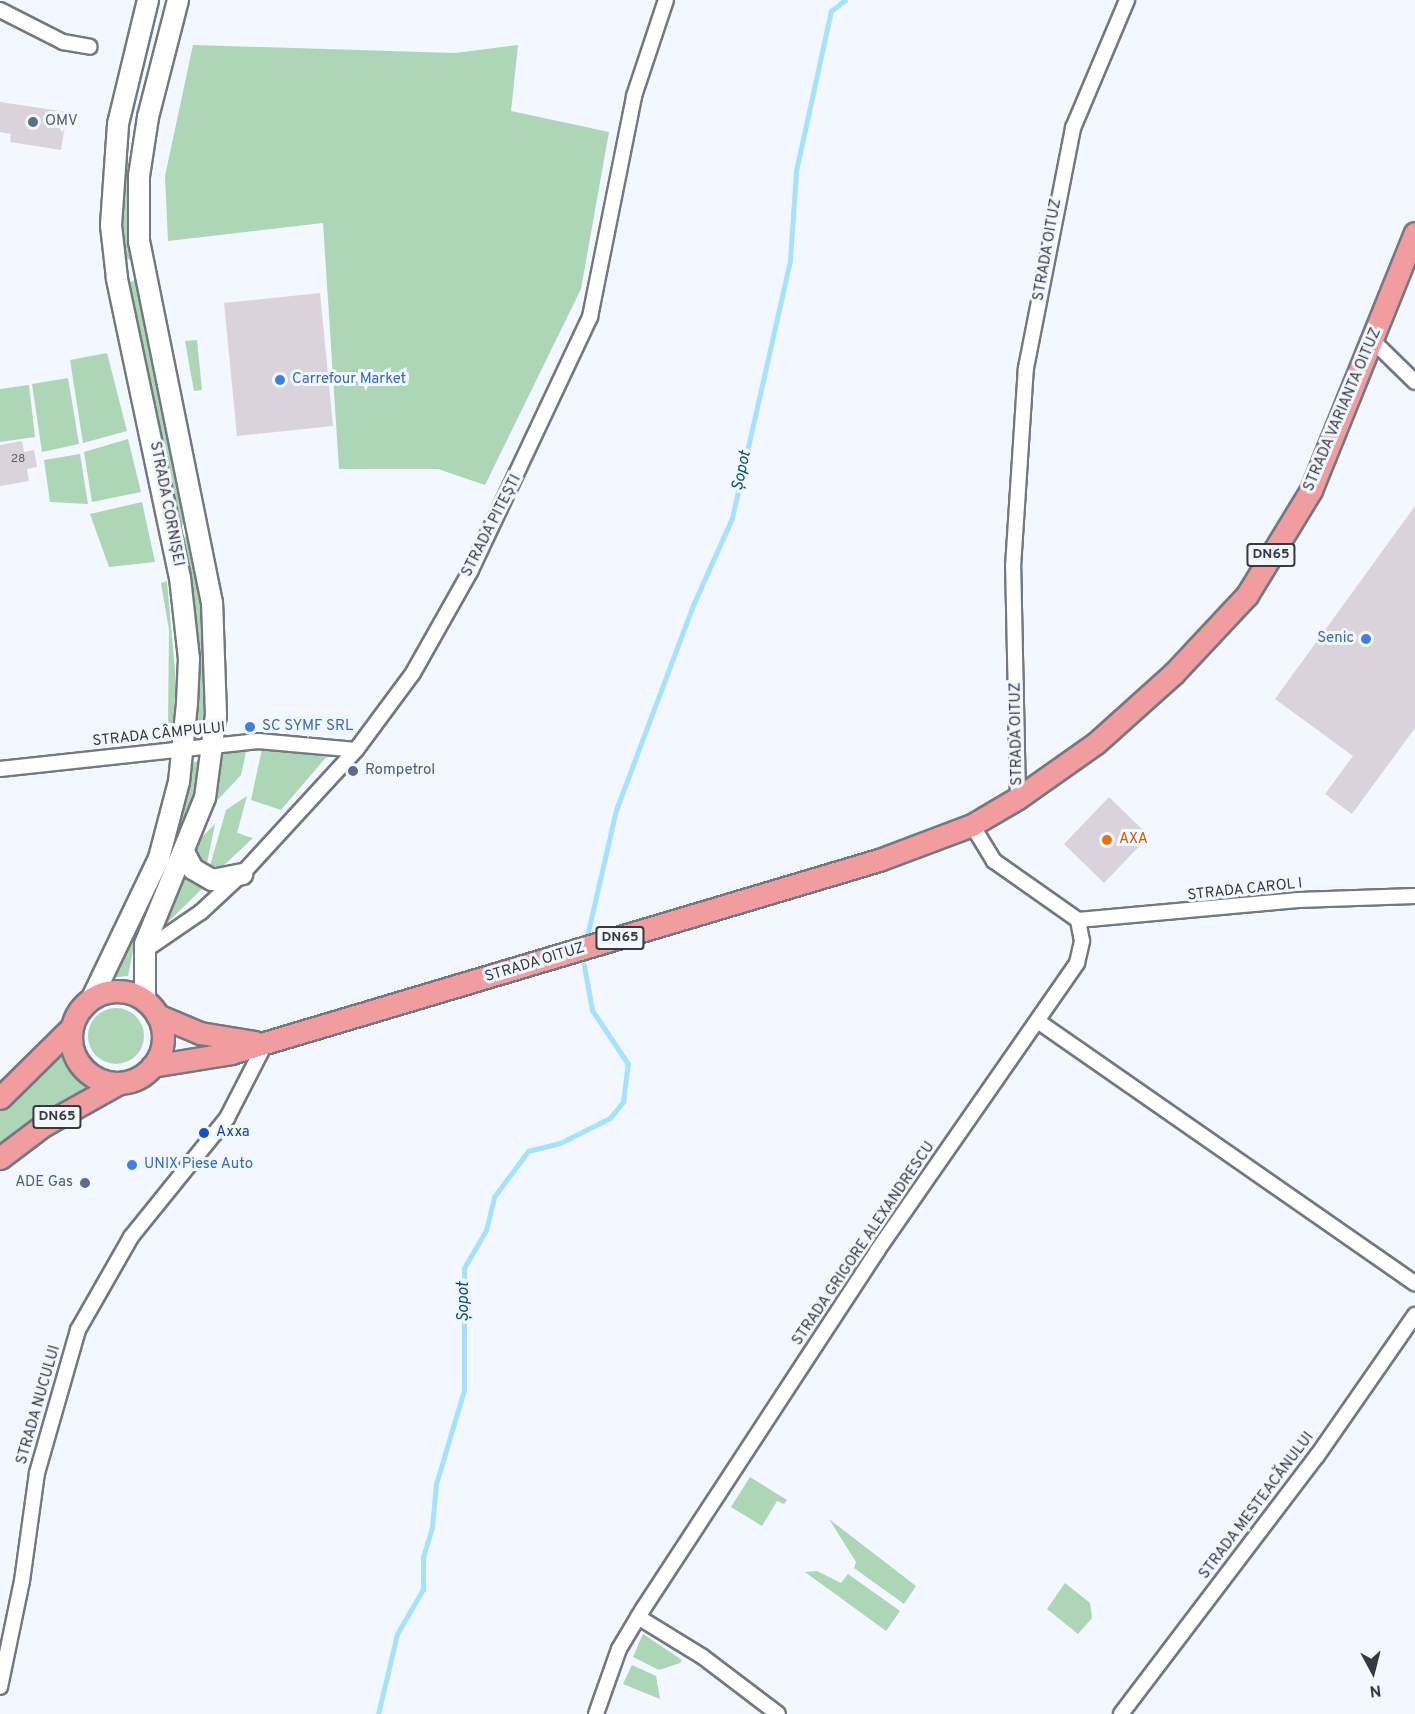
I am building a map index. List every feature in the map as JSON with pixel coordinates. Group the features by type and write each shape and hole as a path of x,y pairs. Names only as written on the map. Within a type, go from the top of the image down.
{"main road":[{"name":"STRADA VARIANTA OITUZ","path":"1018,798 1096,743 1174,673 1247,595 1311,490 1415,233"},
{"name":"STRADA OITUZ","path":"152,1066 265,1044 869,864 972,825 1018,798"},
{"path":"122,991 151,1008 162,1045 152,1066 119,1083 86,1071 71,1046 72,1028 75,1016 92,998 122,991"},
{"name":"STRADA OITUZ","path":"151,1008 200,1033 265,1044"},
{"path":"0,1098 72,1028"},
{"name":"DN65","path":"0,1158 51,1121 119,1083"}],"street":[{"name":"STRADA CORNIȘEI","path":"92,998 159,858 183,748 189,659 186,614 114,259 111,192 116,142 140,26 148,0"},
{"name":"STRADA CORNIȘEI","path":"151,1008 144,951 185,854 205,798 213,745 216,658 212,603 139,242 143,146 167,36 178,0"},
{"name":"STRADA PITEȘTI","path":"144,951 201,912 242,874 356,750 413,673 471,570 590,317 634,96 666,0"},
{"name":"STRADA OITUZ","path":"1018,798 1013,567 1026,368 1073,128 1127,0"},
{"path":"0,9 63,42 90,47"},
{"path":"140,26 167,36"},
{"path":"116,142 143,146"},
{"path":"1372,340 1415,382"},
{"name":"STRADA CÂMPULUI","path":"0,768 213,745 301,742 356,750"},
{"path":"972,825 994,861 1078,920"},
{"path":"185,854 193,869 212,880 242,874"},
{"name":"STRADA CAROL I","path":"1078,920 1298,900 1415,896"},
{"name":"STRADA GRIGORE ALEXANDRESCU","path":"596,1714 619,1649 638,1617 878,1251 1039,1022 1077,963 1082,941 1078,920"},
{"path":"1039,1022 1415,1283"},
{"name":"STRADA NUCULUI","path":"0,1686 22,1581 39,1461 78,1330 131,1237 227,1118 265,1044"},
{"name":"STRADA MESTEACĂNULUI","path":"1121,1714 1317,1456 1415,1315"},
{"path":"638,1617 703,1657 778,1714"}],"green space":[{"path":"193,45 455,53 518,45 511,111 609,132 581,289 485,485 438,469 339,469 323,223 168,241 165,176"},
{"path":"130,164 128,227 133,259 122,260 121,165"},
{"path":"135,280 187,524 177,526 128,283"},
{"path":"197,340 202,390 194,391 185,341"},
{"path":"107,353 127,431 83,443 70,360"},
{"path":"68,378 79,444 42,452 32,384"},
{"path":"29,385 35,437 0,442 0,389"},
{"path":"128,439 141,492 92,502 84,452"},
{"path":"80,454 88,504 50,502 44,460"},
{"path":"142,502 155,562 109,567 90,514"},
{"path":"191,535 204,612 208,697 205,731 200,734 196,733 195,620 179,538"},
{"path":"167,581 176,682 173,723 168,723 169,630 161,583"},
{"path":"227,748 246,752 241,775 211,807 221,753"},
{"path":"262,749 328,752 328,755 281,810 251,800"},
{"path":"198,761 202,767 193,805 145,912 189,764"},
{"path":"247,796 237,833 253,838 222,867 210,866 226,810"},
{"path":"215,824 207,863 204,864 194,854 199,840"},
{"path":"188,873 206,885 167,923 166,920"},
{"path":"139,920 128,976 109,978"},
{"path":"116,1008 127,1010 136,1016 142,1025 144,1036 142,1047 136,1056 127,1062 116,1064 105,1062 96,1056 90,1047 88,1036 90,1025 96,1016 105,1010"},
{"path":"61,1046 65,1063 88,1087 47,1109 0,1144 0,1109"},
{"path":"750,1477 787,1500 784,1504 777,1501 762,1526 731,1507"},
{"path":"829,1519 916,1586 904,1604 854,1568 856,1562"},
{"path":"817,1571 841,1583 848,1574 900,1611 886,1631 805,1572"},
{"path":"1065,1583 1090,1603 1092,1618 1078,1634 1047,1609"},
{"path":"643,1634 682,1660 680,1663 659,1670 633,1657"},
{"path":"632,1665 656,1676 660,1699 623,1684"}],"building":[{"name":"OMV","path":"0,102 67,112 61,150 10,142 11,134 0,132"},
{"name":"Carrefour Market","path":"320,293 333,426 237,436 224,303"},
{"path":"22,441 24,452 34,450 37,467 27,469 29,481 0,486 0,445"},
{"name":"Senic","path":"1415,506 1415,728 1352,814 1325,794 1353,756 1275,699"},
{"name":"AXA","path":"1109,797 1149,836 1104,883 1064,844"}],"waterway":[{"name":"Șopot","path":"588,932 616,810 694,603 732,518 790,260 796,171 831,11 845,0"},
{"name":"Șopot","path":"378,1714 397,1634 423,1589 423,1557 432,1527 436,1484 464,1390 464,1268 486,1230 494,1197 528,1151 560,1143 610,1118 623,1102 628,1064 592,1010 584,965"}],"place":[{"name":"OMV","path":"33,122"},
{"name":"Carrefour Market","path":"280,380"},
{"name":"Senic","path":"1366,639"},
{"name":"SC SYMF SRL","path":"250,727"},
{"name":"Rompetrol","path":"353,771"},
{"name":"AXA","path":"1107,840"},
{"name":"Axxa","path":"204,1133"},
{"name":"UNIX Piese Auto","path":"132,1165"},
{"name":"ADE Gas","path":"85,1183"}]}
